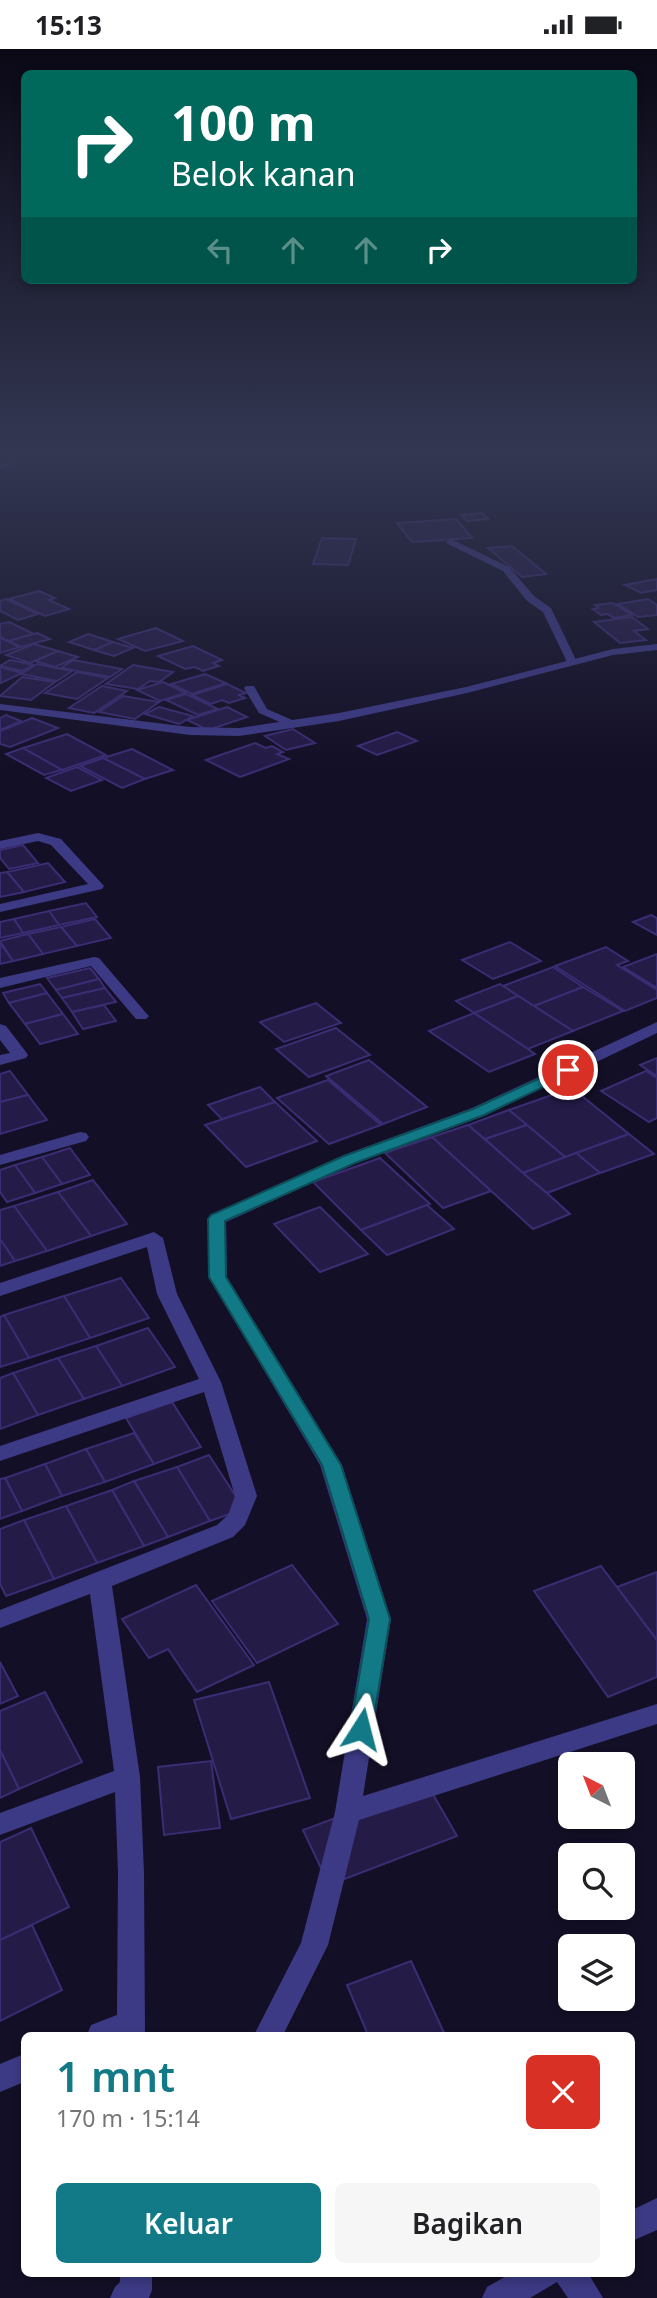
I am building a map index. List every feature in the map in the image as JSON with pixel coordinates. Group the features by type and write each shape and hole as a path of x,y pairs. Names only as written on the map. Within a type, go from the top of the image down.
{"street":[{"path":"481,557 506,569 523,585 531,599 547,610 572,662"},
{"path":"0,707 215,733 239,732 295,725 467,690 613,652 657,647"},
{"path":"250,688 263,711 295,725"},
{"path":"0,845 38,837 56,842 97,886 0,908"},
{"path":"0,983 94,961 141,1016"},
{"path":"270,2032 314,1945 348,1812 379,1619 331,1465 218,1277 217,1219 350,1159 478,1112 657,1027"},
{"path":"0,1029 20,1055 0,1060"},
{"path":"0,1160 80,1137"},
{"path":"0,1290 154,1238 167,1294 211,1382 246,1496 237,1519 225,1531 0,1619"},
{"path":"0,1454 211,1382"},
{"path":"100,1581 127,1777 131,1873 130,2029"},
{"path":"348,1812 657,1714"},
{"path":"0,1824 127,1777"},
{"path":"0,2078 21,2069"},
{"path":"635,2224 657,2213"},
{"path":"498,2298 537,2277"},
{"path":"572,2277 587,2298"}],"building":[{"path":"315,557 350,557 348,565 313,564"},
{"path":"498,557 525,557 546,574 522,577"},
{"path":"657,579 657,590 641,593 625,585"},
{"path":"39,591 55,598 49,600 69,609 45,616 9,599"},
{"path":"6,599 38,614 18,620 0,611 0,601"},
{"path":"648,599 657,605 657,615 638,617 618,604"},
{"path":"613,603 632,615 614,618 608,614 601,615 593,609 599,608 595,605"},
{"path":"632,617 648,629 634,631 646,640 620,643 594,622"},
{"path":"9,622 34,634 8,641 0,637 0,624"},
{"path":"156,628 183,641 145,651 118,639"},
{"path":"37,633 50,639 21,647 9,641"},
{"path":"88,634 113,642 94,650 69,642"},
{"path":"0,638 20,647 0,653"},
{"path":"113,642 133,648 114,656 94,650"},
{"path":"34,644 58,651 30,663 6,655"},
{"path":"193,646 222,660 213,663 219,666 203,671 195,667 185,669 158,656"},
{"path":"58,651 78,657 55,667 35,661"},
{"path":"10,660 34,665 22,671 0,666"},
{"path":"73,660 122,669 110,677 61,668"},
{"path":"37,664 72,671 57,681 21,674"},
{"path":"133,665 173,672 159,682 150,681 138,689 106,684"},
{"path":"0,667 22,673 1,683"},
{"path":"77,672 108,678 77,699 45,693"},
{"path":"205,674 226,683 192,694 171,684"},
{"path":"22,677 55,682 31,700 0,696"},
{"path":"163,682 186,693 160,701 137,690"},
{"path":"227,684 246,693 239,695 245,698 229,703 222,700 211,704 192,695"},
{"path":"102,686 127,691 94,713 69,708"},
{"path":"186,694 218,709 198,715 166,700"},
{"path":"123,696 159,702 135,719 99,712"},
{"path":"159,707 193,716 179,724 145,714"},
{"path":"227,707 247,717 208,730 187,720"},
{"path":"6,715 21,721 0,730 0,718"},
{"path":"32,718 58,728 10,747 0,744 0,731"},
{"path":"293,729 315,743 286,750 265,736"},
{"path":"397,732 417,741 377,755 358,746"},
{"path":"67,734 106,755 62,770 23,748"},
{"path":"255,743 266,748 272,746 283,752 277,754 289,759 240,777 206,760"},
{"path":"23,748 62,770 44,775 6,754"},
{"path":"132,749 173,770 145,779 103,758"},
{"path":"103,758 145,779 122,788 80,766"},
{"path":"77,767 102,780 71,791 46,778"},
{"path":"23,845 38,863 9,869 0,858 0,850"},
{"path":"48,863 65,882 24,892 7,872"},
{"path":"7,872 24,892 0,897 0,873"},
{"path":"86,903 97,917 59,925 49,911"},
{"path":"49,911 59,925 23,933 14,919"},
{"path":"651,915 657,918 657,935 633,922"},
{"path":"14,919 23,933 0,938 0,922"},
{"path":"95,919 111,938 77,946 61,927"},
{"path":"61,927 77,946 43,954 28,934"},
{"path":"28,934 43,954 13,961 0,941"},
{"path":"510,942 541,961 493,979 462,960"},
{"path":"0,943 13,961 0,964"},
{"path":"606,947 628,961 617,965 657,990 657,998 625,1011 555,966"},
{"path":"657,954 657,988 623,967"},
{"path":"553,967 583,987 534,1006 503,986"},
{"path":"90,968 99,979 56,990 47,978"},
{"path":"99,979 105,988 62,998 56,990"},
{"path":"40,984 47,993 9,1003 3,993"},
{"path":"500,984 518,996 474,1013 456,1001"},
{"path":"583,987 623,1011 573,1031 534,1006"},
{"path":"105,988 116,1002 72,1012 62,998"},
{"path":"47,993 63,1014 25,1024 9,1003"},
{"path":"518,996 573,1031 528,1049 474,1013"},
{"path":"316,1003 341,1023 284,1042 260,1022"},
{"path":"104,1005 116,1021 83,1029 72,1012"},
{"path":"474,1013 535,1054 489,1072 429,1031"},
{"path":"63,1014 78,1034 40,1044 25,1024"},
{"path":"336,1028 370,1055 309,1077 276,1049"},
{"path":"657,1058 657,1076 640,1065"},
{"path":"369,1060 427,1107 383,1124 326,1076"},
{"path":"10,1071 28,1095 0,1102 0,1074"},
{"path":"646,1071 657,1078 657,1118 649,1122 601,1091"},
{"path":"328,1080 381,1125 329,1144 277,1098"},
{"path":"260,1087 275,1102 222,1119 208,1105"},
{"path":"572,1088 629,1134 565,1157 509,1110"},
{"path":"28,1095 47,1120 0,1134 0,1102"},
{"path":"275,1102 317,1141 246,1167 205,1125"},
{"path":"509,1110 527,1125 485,1139 468,1125"},
{"path":"468,1125 570,1214 533,1229 432,1137"},
{"path":"527,1125 565,1157 523,1173 485,1139"},
{"path":"629,1134 654,1154 600,1173 576,1153"},
{"path":"432,1137 491,1191 443,1208 385,1153"},
{"path":"70,1148 90,1175 62,1184 42,1157"},
{"path":"576,1153 600,1173 547,1193 523,1173"},
{"path":"42,1157 62,1184 35,1193 15,1165"},
{"path":"380,1158 430,1204 361,1230 313,1182"},
{"path":"15,1165 35,1193 7,1202 0,1192 0,1170"},
{"path":"93,1180 127,1224 91,1236 58,1192"},
{"path":"58,1192 91,1236 47,1251 14,1206"},
{"path":"427,1205 454,1229 387,1255 361,1230"},
{"path":"14,1206 47,1251 15,1261 0,1239 0,1210"},
{"path":"320,1207 368,1254 320,1272 274,1224"},
{"path":"0,1239 15,1261 0,1266"},
{"path":"121,1278 149,1318 90,1338 64,1296"},
{"path":"64,1296 90,1338 29,1358 4,1315"},
{"path":"4,1315 29,1358 0,1367 0,1317"},
{"path":"148,1328 175,1367 122,1386 96,1346"},
{"path":"96,1346 122,1386 84,1399 58,1358"},
{"path":"58,1358 84,1399 38,1415 13,1373"},
{"path":"13,1373 38,1415 0,1429 0,1378"},
{"path":"172,1402 201,1447 154,1464 126,1418"},
{"path":"134,1433 154,1464 105,1482 86,1449"},
{"path":"86,1449 105,1482 62,1496 45,1464"},
{"path":"209,1455 244,1509 210,1521 177,1467"},
{"path":"45,1464 62,1496 22,1511 5,1478"},
{"path":"177,1467 210,1521 168,1537 134,1481"},
{"path":"5,1478 22,1511 0,1519 0,1479"},
{"path":"134,1481 168,1537 144,1546 112,1490"},
{"path":"112,1490 144,1546 97,1563 66,1506"},
{"path":"66,1506 97,1563 54,1579 24,1520"},
{"path":"24,1520 54,1579 6,1596 0,1584 0,1529"},
{"path":"292,1565 338,1624 257,1663 212,1601"},
{"path":"601,1566 657,1640 657,1677 608,1697 534,1591"},
{"path":"657,1572 657,1640 617,1587"},
{"path":"196,1585 254,1665 197,1692 168,1649 149,1658 122,1619"},
{"path":"0,1662 18,1696 0,1704"},
{"path":"269,1682 310,1798 231,1819 194,1700"},
{"path":"45,1692 82,1762 19,1789 0,1750 0,1711"},
{"path":"0,1750 19,1789 0,1798"},
{"path":"211,1761 220,1828 164,1835 158,1767"},
{"path":"427,1784 457,1836 329,1885 303,1830"},
{"path":"31,1828 69,1907 0,1940 0,1842"},
{"path":"32,1925 62,1990 0,2021 0,1940"},
{"path":"411,1961 444,2032 367,2032 347,1985"}],"route":[{"path":"361,1729 379,1619 331,1465 218,1277 217,1219 350,1159 478,1112 568,1070"}]}
